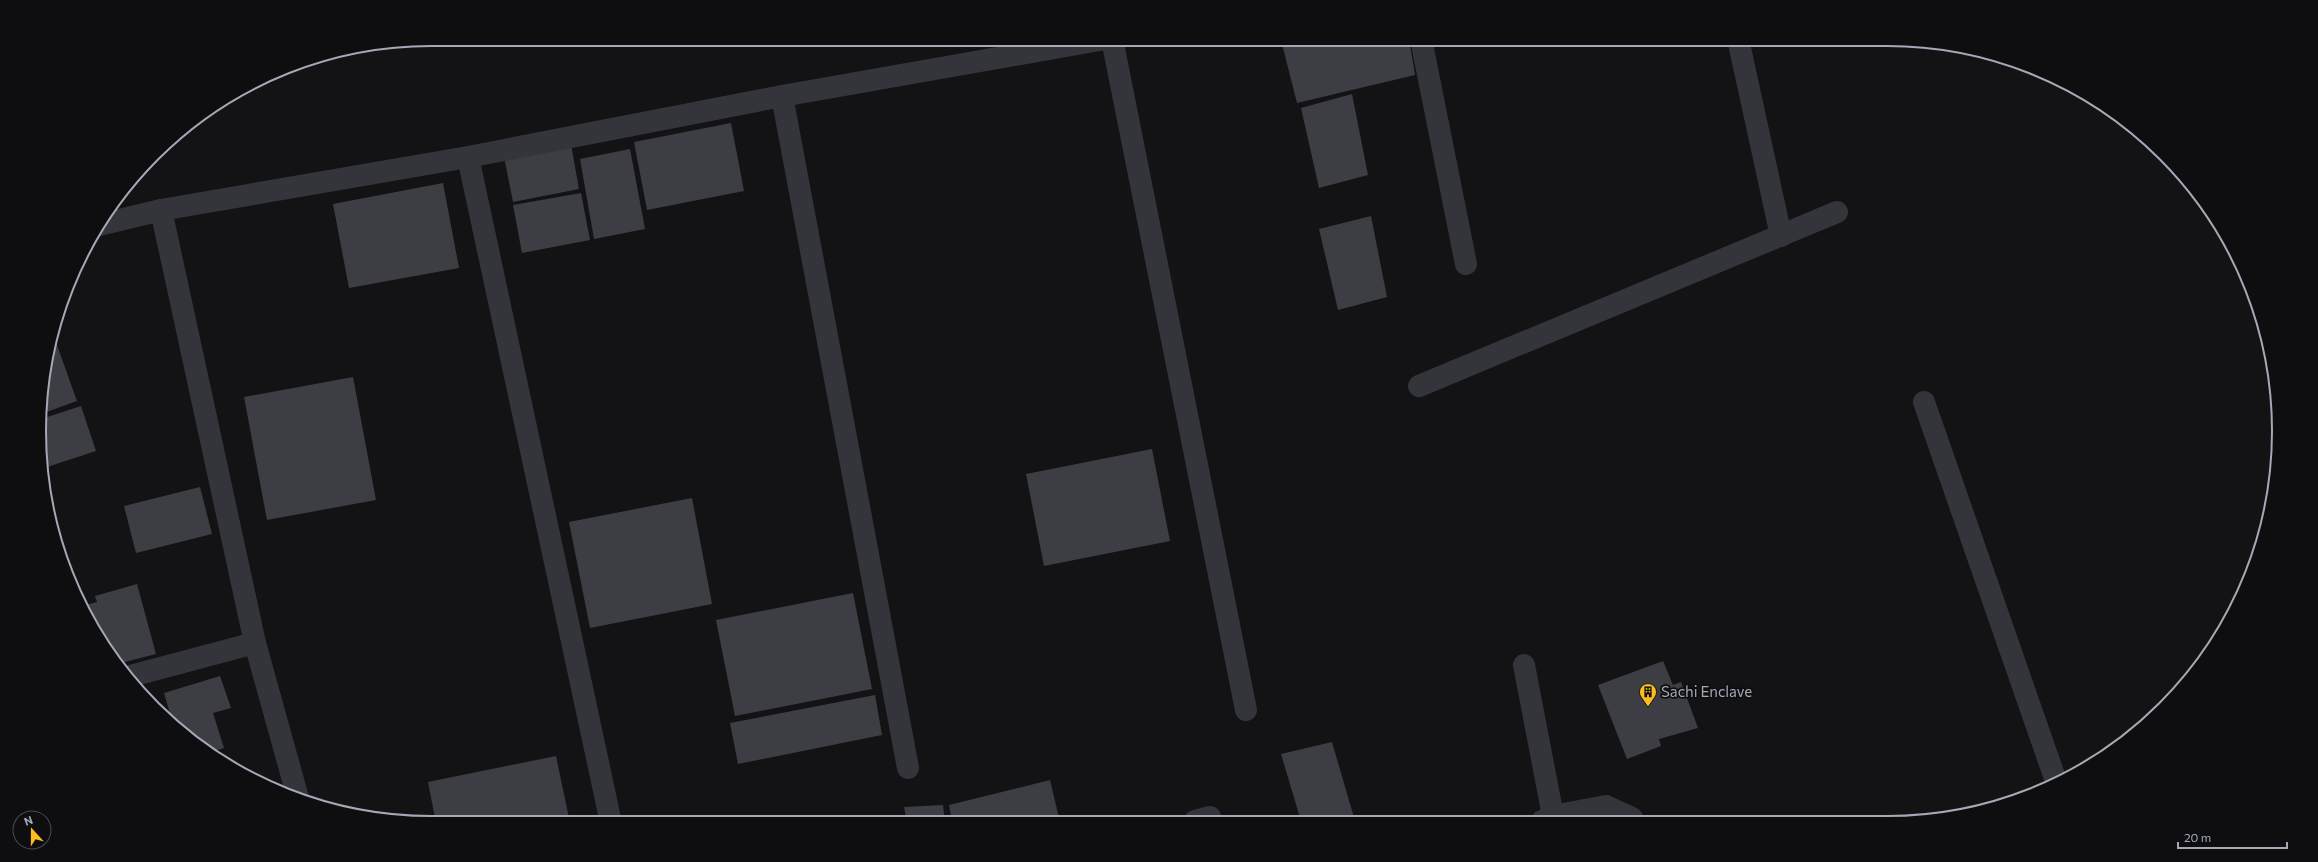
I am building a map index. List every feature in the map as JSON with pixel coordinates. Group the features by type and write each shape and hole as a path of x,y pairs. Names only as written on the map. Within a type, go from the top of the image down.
{"street":[{"path":"107,223 161,210 468,157 782,96 1064,46"},
{"path":"1113,46 1246,710"},
{"path":"1422,46 1466,264"},
{"path":"1740,46 1781,236"},
{"path":"782,96 908,768"},
{"path":"468,157 609,816"},
{"path":"161,210 255,643 296,792"},
{"path":"1419,386 1837,212"},
{"path":"1924,402 2055,777"},
{"path":"134,675 255,643"},
{"path":"1524,665 1548,816"},
{"path":"1558,816 1606,806 1628,816"}],"building":[{"path":"1283,46 1410,46 1415,75 1297,103"},
{"path":"1352,94 1368,175 1319,188 1301,108"},
{"path":"731,123 744,191 647,210 634,142"},
{"path":"571,144 579,189 513,202 504,157"},
{"path":"630,149 645,229 594,239 580,159"},
{"path":"443,183 459,268 349,288 333,204"},
{"path":"581,193 590,240 522,253 513,205"},
{"path":"1371,216 1387,297 1338,310 1319,229"},
{"path":"56,343 77,401 47,412 49,381"},
{"path":"353,377 376,500 267,520 244,397"},
{"path":"81,406 96,451 48,467 47,417"},
{"path":"1152,449 1170,541 1044,566 1026,474"},
{"path":"200,487 212,534 136,553 124,506"},
{"path":"692,498 712,604 590,628 569,522"},
{"path":"137,584 156,654 124,662 111,645 88,604 97,602 95,596"},
{"path":"853,593 872,689 735,716 716,620"},
{"name":"Sachi Enclave","path":"1663,661 1673,685 1681,682 1698,728 1659,739 1661,746 1627,759 1598,685"},
{"path":"220,676 231,708 213,713 224,748 216,751 177,720 170,713 164,693"},
{"path":"875,695 882,735 738,764 730,723"},
{"path":"1332,742 1354,816 1300,816 1281,754"},
{"path":"556,756 569,816 435,816 428,782"},
{"path":"1050,780 1059,816 951,816 949,805"},
{"path":"943,805 944,816 906,816 904,807"}],"place":[{"name":"Sachi Enclave","path":"1648,707"}]}
